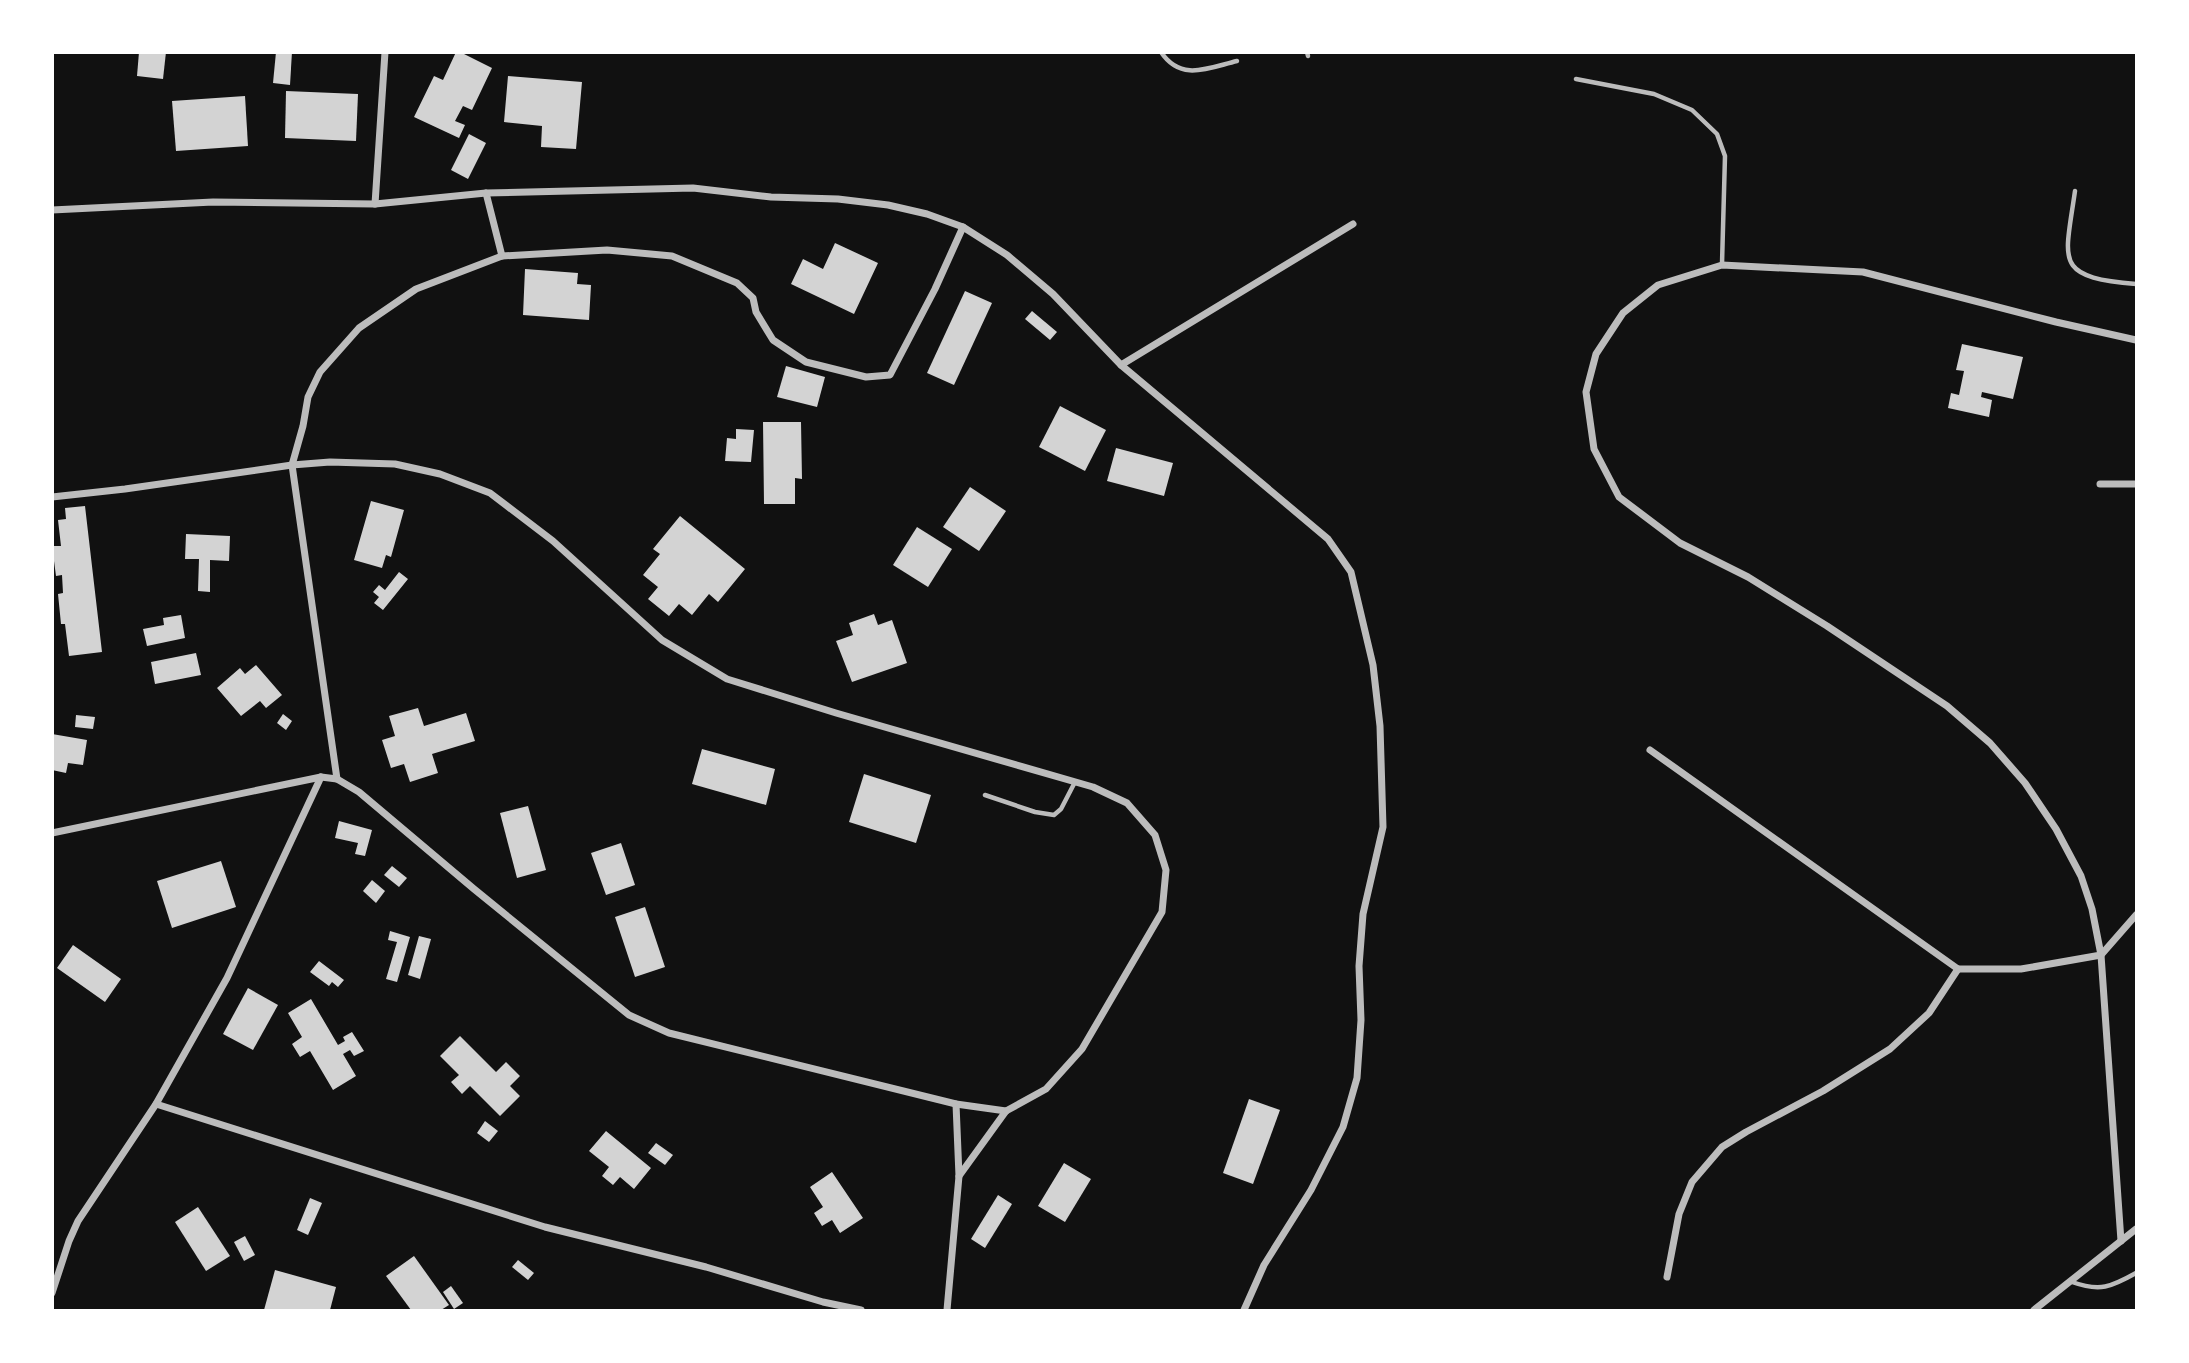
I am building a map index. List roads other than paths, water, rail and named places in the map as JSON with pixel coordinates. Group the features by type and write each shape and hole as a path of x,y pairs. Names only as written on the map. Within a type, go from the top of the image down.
{"street":[{"path":"375,204 385,52"},
{"path":"52,210 213,202 375,204 486,193 692,188 771,197 838,199 888,205 927,214 963,227 1007,256 1052,294 1121,365 1328,539 1351,572 1373,665 1380,726 1383,827 1363,914 1357,1078 1343,1127 1311,1190 1264,1265 1244,1311"},
{"path":"486,193 502,256"},
{"path":"1121,365 1353,224"},
{"path":"337,779 292,465 308,397 320,372 359,328 416,289 502,256 607,250 672,256 737,283 753,298 756,312 773,341 806,362 866,377 890,375 935,289 963,227"},
{"path":"2122,1241 2101,955 2092,909 2081,876 2056,829 2025,783 1990,743 1947,706 1748,577 1680,543 1619,497 1594,449 1587,393 1596,354 1623,313 1658,285 1722,265 1863,272 2137,340"},
{"path":"52,497 330,462 395,464 440,474 490,492 553,541 662,640 727,679 1076,781 1127,803 1155,835 1166,870 1161,912 1082,1049 1046,1089 1006,1111 959,1176"},
{"path":"2100,484 2137,484"},
{"path":"1650,751 1958,969 2021,969 2101,955 2137,915"},
{"path":"52,1293 78,1222 156,1104 227,978 321,778"},
{"path":"52,833 321,778 337,779 359,792 629,1016 669,1033 956,1104 1006,1111"},
{"path":"1667,1277 1679,1214 1692,1182 1722,1147 1823,1091 1890,1049 1929,1013 1958,969"},
{"path":"156,1104 545,1227 706,1267 861,1311"},
{"path":"947,1311 959,1176 956,1104"},
{"path":"2034,1311 2137,1229"}],"lane":[{"path":"1161,52 1176,68 1190,72 1237,61"},
{"path":"1576,79 1654,94 1692,110 1717,134 1725,156 1722,265"},
{"path":"2075,191 2067,254 2071,265 2079,272 2104,282 2137,284"},
{"path":"985,795 1035,812 1054,815 1061,809 1076,781"},
{"path":"2072,1282 2088,1288 2103,1289 2137,1273"}]}
